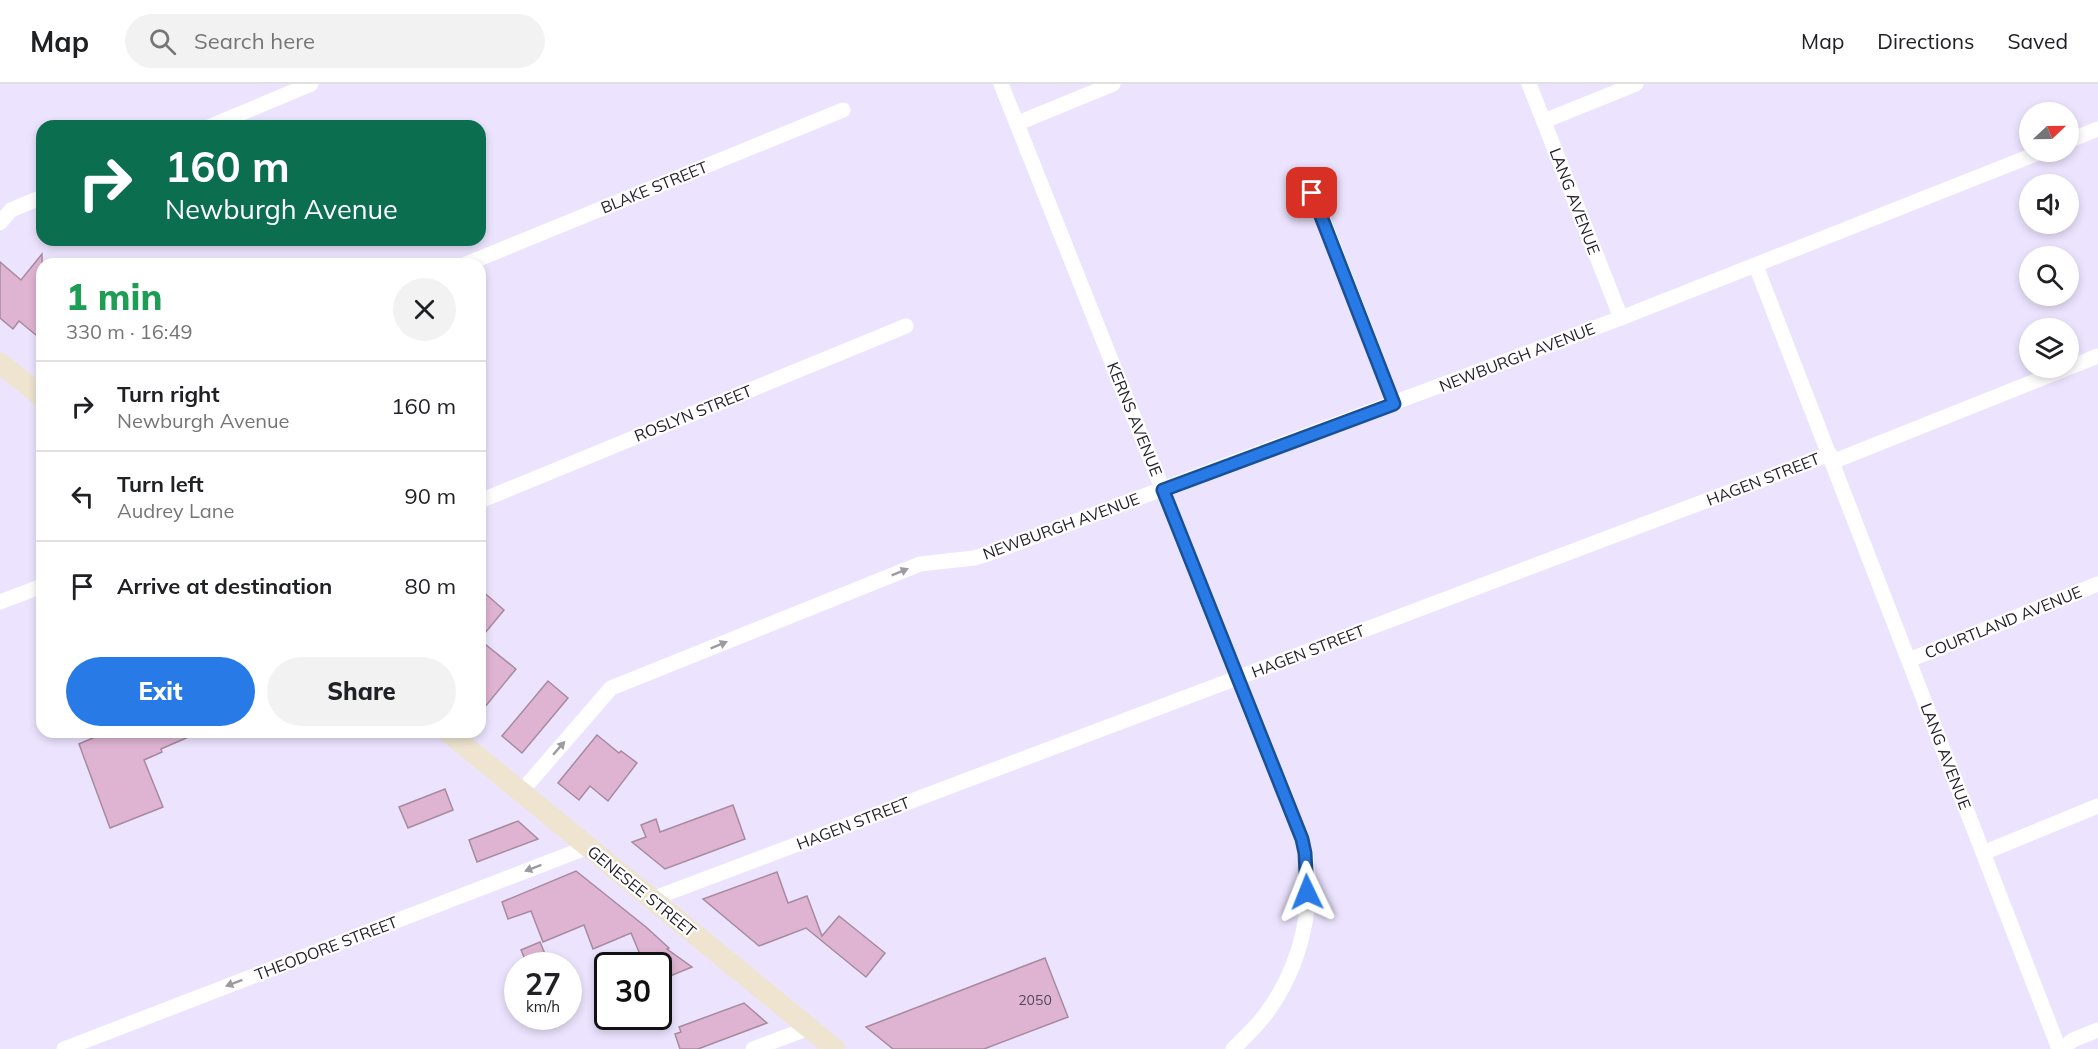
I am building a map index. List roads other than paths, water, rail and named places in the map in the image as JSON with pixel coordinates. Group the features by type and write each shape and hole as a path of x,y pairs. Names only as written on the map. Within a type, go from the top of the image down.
{"main road":[{"path":"0,363 36,392"},
{"name":"GENESEE STREET","path":"455,738 835,1049"}],"street":[{"path":"225,120 311,84"},
{"name":"KERNS AVENUE","path":"1001,84 1302,839 1307,892 1305,921 1292,968 1280,993 1264,1016 1233,1049"},
{"path":"1018,123 1113,84"},
{"name":"LANG AVENUE","path":"1529,84 1622,318"},
{"path":"1544,121 1636,84"},
{"name":"BLAKE STREET","path":"481,258 843,110"},
{"path":"2079,137 2098,129"},
{"name":"NEWBURGH AVENUE","path":"521,792 611,688 920,564 974,558 988,554 1394,404 1756,266 2019,161"},
{"path":"1312,193 1394,404"},
{"path":"0,223 11,210 36,200"},
{"name":"LANG AVENUE","path":"1756,266 2060,1049"},
{"name":"ROSLYN STREET","path":"486,499 906,326"},
{"name":"HAGEN STREET","path":"652,899 2098,356"},
{"name":"COURTLAND AVENUE","path":"1909,660 2098,584"},
{"path":"0,602 36,588"},
{"path":"1983,853 2098,807"},
{"name":"THEODORE STREET","path":"64,1049 588,846"},
{"path":"753,1049 809,1028"},
{"path":"2060,1049 2073,1040 2098,1030"}]}
